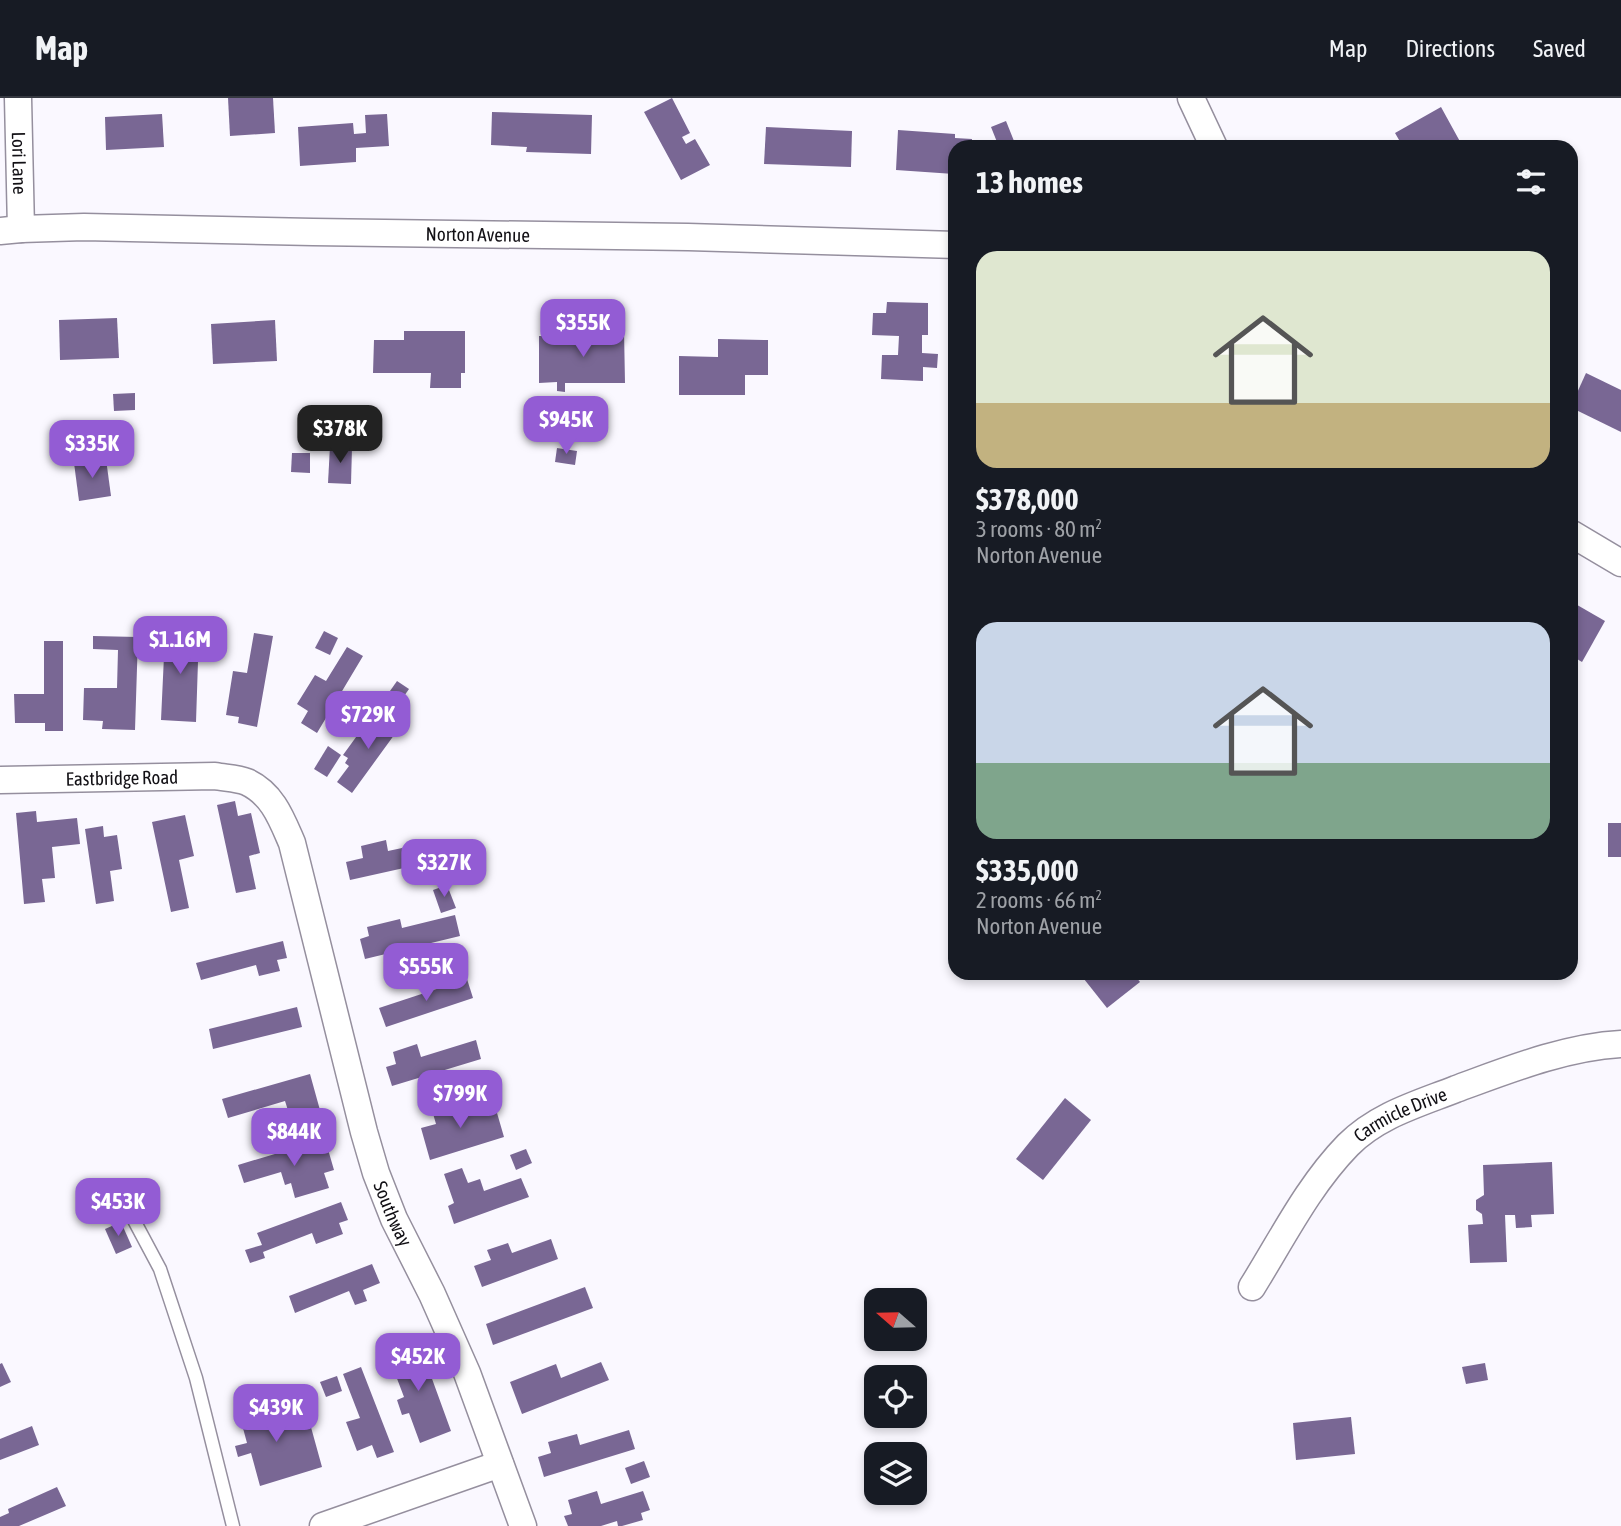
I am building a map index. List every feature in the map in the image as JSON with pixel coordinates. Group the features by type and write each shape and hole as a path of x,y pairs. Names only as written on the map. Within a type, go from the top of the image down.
{"street":[{"name":"Lori Lane","path":"10,230 18,98"},
{"path":"1191,98 1211,140"},
{"name":"Norton Avenue","path":"10,230 84,227 688,237 948,245"},
{"path":"1578,538 1621,563"},
{"name":"Eastbridge Road","path":"0,780 215,776 246,781"},
{"name":"Southway","path":"246,781 271,801 280,814 292,843 376,1173 394,1219 452,1337 523,1526"},
{"name":"Carmicle Drive","path":"1252,1287 1308,1195 1335,1160 1369,1127 1391,1114 1517,1066 1563,1054 1621,1044"},
{"path":"323,1526 500,1464"}],"lane":[{"path":"120,1194 160,1269 196,1378 233,1526"}],"building":[{"path":"228,98 273,98 275,133 230,136"},
{"path":"672,98 690,133 682,137 686,144 695,139 710,165 681,180 644,112"},
{"path":"1441,107 1459,140 1399,140 1395,133"},
{"path":"492,112 592,115 591,154 526,152 527,147 491,145"},
{"path":"162,114 164,147 106,150 105,117"},
{"path":"387,114 389,146 356,148 356,162 300,166 298,127 353,123 354,134 366,133 365,115"},
{"path":"1006,121 1014,140 996,140 991,127"},
{"path":"766,127 852,131 851,167 764,164"},
{"path":"898,130 955,134 955,138 972,139 948,140 948,174 896,170"},
{"path":"887,302 928,303 928,335 922,335 922,353 938,354 937,368 923,367 923,381 881,379 882,355 898,355 899,336 872,335 873,313 886,313"},
{"path":"117,318 119,358 60,360 59,320"},
{"path":"275,320 277,361 213,364 211,324"},
{"path":"592,330 624,330 625,383 565,383 565,392 557,391 557,382 539,383 539,336 592,336"},
{"path":"404,331 465,331 465,373 461,373 461,388 430,388 431,373 373,373 374,340 404,340"},
{"path":"718,339 768,340 768,375 745,375 745,395 679,395 679,356 718,357"},
{"path":"1586,373 1621,390 1621,432 1578,411 1578,391"},
{"path":"135,393 135,410 114,411 113,394"},
{"path":"330,446 352,447 351,484 328,483"},
{"path":"557,448 577,451 575,465 555,462"},
{"path":"292,453 310,453 310,473 291,472"},
{"path":"106,459 111,496 79,501 74,463"},
{"path":"1578,605 1605,621 1582,662 1578,660"},
{"path":"156,629 199,631 196,722 161,720 164,656 180,657 181,644 155,643"},
{"path":"324,631 338,638 330,655 315,648"},
{"path":"254,633 273,636 257,727 238,723 239,717 226,715 233,671 247,673"},
{"path":"93,636 138,637 135,730 102,729 103,721 83,720 84,688 117,688 118,650 93,649"},
{"path":"44,641 63,641 63,731 45,731 45,723 15,723 14,694 44,694"},
{"path":"347,647 363,656 317,733 301,723 308,711 297,704 315,675 326,681"},
{"path":"397,681 409,689 395,709 383,701"},
{"path":"392,710 405,720 352,793 337,782 349,766 345,763 348,758 343,755 359,733 369,740"},
{"path":"328,746 341,755 327,777 314,769"},
{"path":"235,801 238,816 251,813 260,853 249,856 256,889 236,893 217,805"},
{"path":"36,811 37,822 77,818 80,844 52,847 55,878 42,879 45,902 24,904 16,813"},
{"path":"185,815 194,856 179,860 189,908 171,912 152,822"},
{"path":"1608,823 1621,823 1621,857 1608,857"},
{"path":"103,826 104,837 117,835 122,869 110,871 114,901 96,904 85,829"},
{"path":"386,840 388,851 435,841 440,860 350,880 346,862 363,858 361,846"},
{"path":"447,885 456,908 441,913 433,890"},
{"path":"455,915 460,936 365,959 360,939 369,936 367,927 400,919 402,928"},
{"path":"283,941 287,958 277,960 280,971 259,976 256,965 201,980 196,963"},
{"path":"467,979 473,998 386,1027 379,1008"},
{"path":"1085,980 1138,980 1140,982 1107,1008"},
{"path":"297,1007 302,1027 213,1049 209,1029"},
{"path":"476,1040 481,1059 392,1086 386,1067 396,1064 393,1052 417,1044 421,1057"},
{"path":"310,1074 323,1121 294,1129 285,1101 228,1118 222,1099"},
{"path":"1065,1098 1091,1120 1043,1180 1016,1159"},
{"path":"459,1102 463,1116 495,1106 504,1137 430,1160 421,1128 436,1124 432,1110"},
{"path":"325,1139 334,1170 324,1173 329,1188 295,1198 291,1183 285,1185 281,1172 244,1183 238,1165"},
{"path":"526,1149 532,1163 516,1170 510,1155"},
{"path":"1552,1162 1554,1214 1531,1215 1532,1227 1516,1228 1515,1215 1505,1215 1507,1262 1470,1263 1468,1225 1483,1224 1482,1214 1476,1210 1476,1200 1484,1195 1483,1165"},
{"path":"462,1168 468,1183 480,1179 484,1191 521,1178 529,1197 454,1224 448,1206 454,1203 444,1174"},
{"path":"341,1202 348,1220 339,1223 343,1234 316,1244 312,1233 263,1252 265,1258 250,1263 245,1250 262,1245 257,1233"},
{"path":"121,1222 132,1247 116,1254 105,1229"},
{"path":"551,1239 558,1259 482,1287 474,1266 491,1260 487,1250 508,1243 512,1253"},
{"path":"372,1264 380,1283 363,1290 367,1301 355,1305 349,1291 295,1313 289,1296"},
{"path":"585,1287 593,1308 493,1345 486,1324"},
{"path":"419,1343 451,1431 420,1443 409,1413 402,1415 397,1400 404,1397 393,1368 381,1372 376,1360 389,1355 392,1365 403,1361 399,1350"},
{"path":"601,1362 609,1380 522,1414 510,1382 556,1364 561,1378"},
{"path":"2,1363 11,1382 0,1387 0,1364"},
{"path":"1485,1363 1488,1380 1466,1384 1462,1367"},
{"path":"361,1367 394,1452 377,1458 372,1445 357,1451 346,1422 360,1418 343,1374"},
{"path":"337,1376 342,1391 326,1397 320,1382"},
{"path":"269,1396 279,1429 309,1420 322,1467 260,1486 251,1453 238,1457 235,1446 247,1443 237,1406"},
{"path":"1351,1417 1355,1454 1296,1460 1293,1423"},
{"path":"32,1426 39,1445 0,1460 0,1439"},
{"path":"629,1430 635,1449 544,1477 538,1457 551,1453 548,1442 577,1434 580,1445"},
{"path":"644,1461 650,1477 631,1484 625,1468"},
{"path":"57,1487 66,1506 19,1526 0,1526 0,1517 9,1513 8,1509"},
{"path":"597,1491 601,1504 643,1491 650,1510 641,1513 643,1520 622,1526 618,1526 617,1521 601,1526 568,1526 564,1516 572,1514 568,1500"}]}
